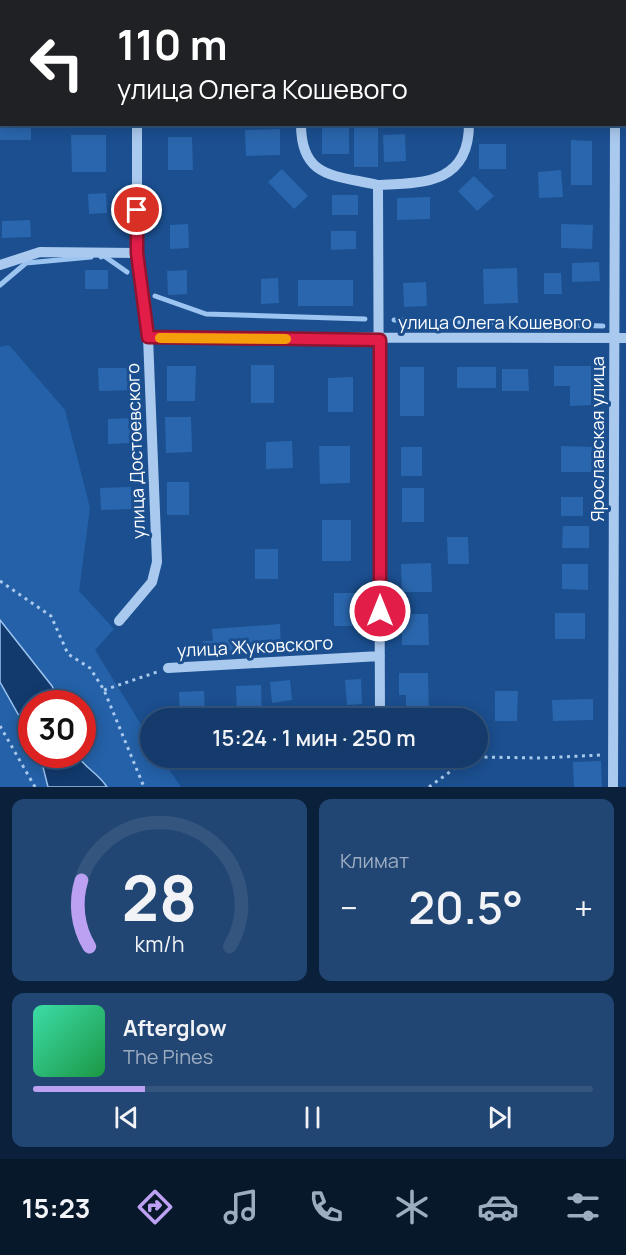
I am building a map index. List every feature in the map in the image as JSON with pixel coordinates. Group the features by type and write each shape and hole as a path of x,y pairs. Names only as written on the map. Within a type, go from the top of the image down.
{"street":[{"name":"улица Достоевского","path":"119,621 152,582 157,562 148,337 137,253 137,126"},
{"path":"301,126 303,152 317,169 378,185 425,183 439,179 452,170 461,159 467,146 469,126"},
{"name":"Ярославская улица","path":"613,787 620,338 615,126"},
{"path":"378,185 380,708"},
{"path":"0,265 40,252 137,253"},
{"name":"улица Олега Кошевого","path":"148,337 380,340 620,338"},
{"name":"улица Жуковского","path":"168,668 380,656"}],"path":[{"path":"0,581 51,616 68,654 90,668 104,690 144,787"},
{"path":"104,690 168,668"},
{"path":"0,726 34,787"},
{"path":"488,757 540,758 613,754"},
{"path":"429,787 455,768"}],"shaded area":[{"path":"9,345 65,410 90,508 79,591 114,629 95,650 140,723 140,768 168,768 181,787 107,787 89,768 96,768 96,690 54,690 0,620 0,347"},
{"path":"0,620 54,690 18,690 18,714 0,682"},
{"path":"0,682 18,714 18,768 43,768 48,787 0,787"},
{"path":"43,768 89,768 107,787 48,787"}],"building":[{"path":"0,126 31,126 31,140 0,140"},
{"path":"322,126 349,126 349,154 322,154"},
{"path":"378,126 378,167 354,167 354,127"},
{"path":"280,129 280,155 246,156 245,130"},
{"path":"405,134 406,161 384,162 383,135"},
{"path":"71,135 106,135 106,172 72,172"},
{"path":"168,137 192,137 193,170 168,170"},
{"path":"571,140 592,141 592,185 571,185"},
{"path":"479,144 506,144 506,169 479,169"},
{"path":"282,169 308,196 294,209 268,182"},
{"path":"561,170 563,197 539,198 538,172"},
{"path":"474,176 494,196 477,211 458,191"},
{"path":"106,193 107,213 89,214 88,194"},
{"path":"332,195 358,195 358,215 332,215"},
{"path":"430,197 430,219 397,220 397,198"},
{"path":"30,220 31,237 2,238 2,221"},
{"path":"188,224 189,248 170,249 170,225"},
{"path":"561,224 593,225 592,249 561,248"},
{"path":"331,231 356,231 356,249 331,250"},
{"path":"599,262 600,281 572,282 572,263"},
{"path":"517,268 518,303 484,304 483,269"},
{"path":"85,270 108,270 108,289 85,289"},
{"path":"187,270 187,294 168,295 167,271"},
{"path":"544,273 561,273 562,294 544,294"},
{"path":"278,278 279,303 261,304 261,279"},
{"path":"298,280 353,280 353,306 298,306"},
{"path":"426,282 427,306 404,307 403,283"},
{"path":"251,365 274,365 274,403 251,403"},
{"path":"167,366 196,366 195,401 167,401"},
{"path":"554,366 591,366 591,405 570,406 570,386 554,386"},
{"path":"400,367 424,367 424,416 400,416"},
{"path":"457,367 496,367 496,388 457,388"},
{"path":"98,368 132,368 133,390 99,391"},
{"path":"502,369 528,369 529,391 502,391"},
{"path":"353,377 353,412 328,412 328,378"},
{"path":"165,417 191,417 192,452 166,453"},
{"path":"133,418 133,443 108,444 108,419"},
{"path":"292,441 293,468 266,469 266,442"},
{"path":"319,446 350,446 350,483 320,484"},
{"path":"561,446 593,447 593,472 561,472"},
{"path":"401,447 422,447 422,476 401,476"},
{"path":"167,482 189,482 189,515 167,515"},
{"path":"131,487 132,509 101,510 100,488"},
{"path":"402,488 424,488 424,522 402,522"},
{"path":"561,497 583,497 583,516 561,516"},
{"path":"322,520 351,520 351,561 322,561"},
{"path":"563,526 589,526 589,548 562,548"},
{"path":"447,537 468,537 469,564 448,564"},
{"path":"255,549 278,549 278,579 255,579"},
{"path":"431,563 432,592 402,592 401,564"},
{"path":"562,564 588,564 588,590 562,589"},
{"path":"334,593 356,593 356,626 334,626"},
{"path":"555,613 585,613 585,639 555,639"},
{"path":"402,614 428,614 429,645 402,645"},
{"path":"280,624 281,650 203,654 203,641 213,641 212,629"},
{"path":"399,673 428,673 429,708 406,708 406,695 399,695"},
{"path":"361,679 362,704 347,705 345,680"},
{"path":"290,680 292,700 272,703 270,682"},
{"path":"261,685 262,708 237,708 236,686"},
{"path":"204,691 205,708 180,708 179,692"},
{"path":"495,691 518,691 517,721 495,721"},
{"path":"593,699 593,720 553,721 552,700"},
{"path":"601,761 602,787 574,787 573,762"}],"waterway":[{"path":"101,257 104,256 127,272"},
{"path":"0,285 26,263 91,257"},
{"path":"155,296 206,314 365,319"},
{"path":"394,320 603,326"}],"slow traffic":[{"path":"160,338 286,339"}],"route":[{"path":"137,210 137,253 148,337 380,340 380,611"}]}
